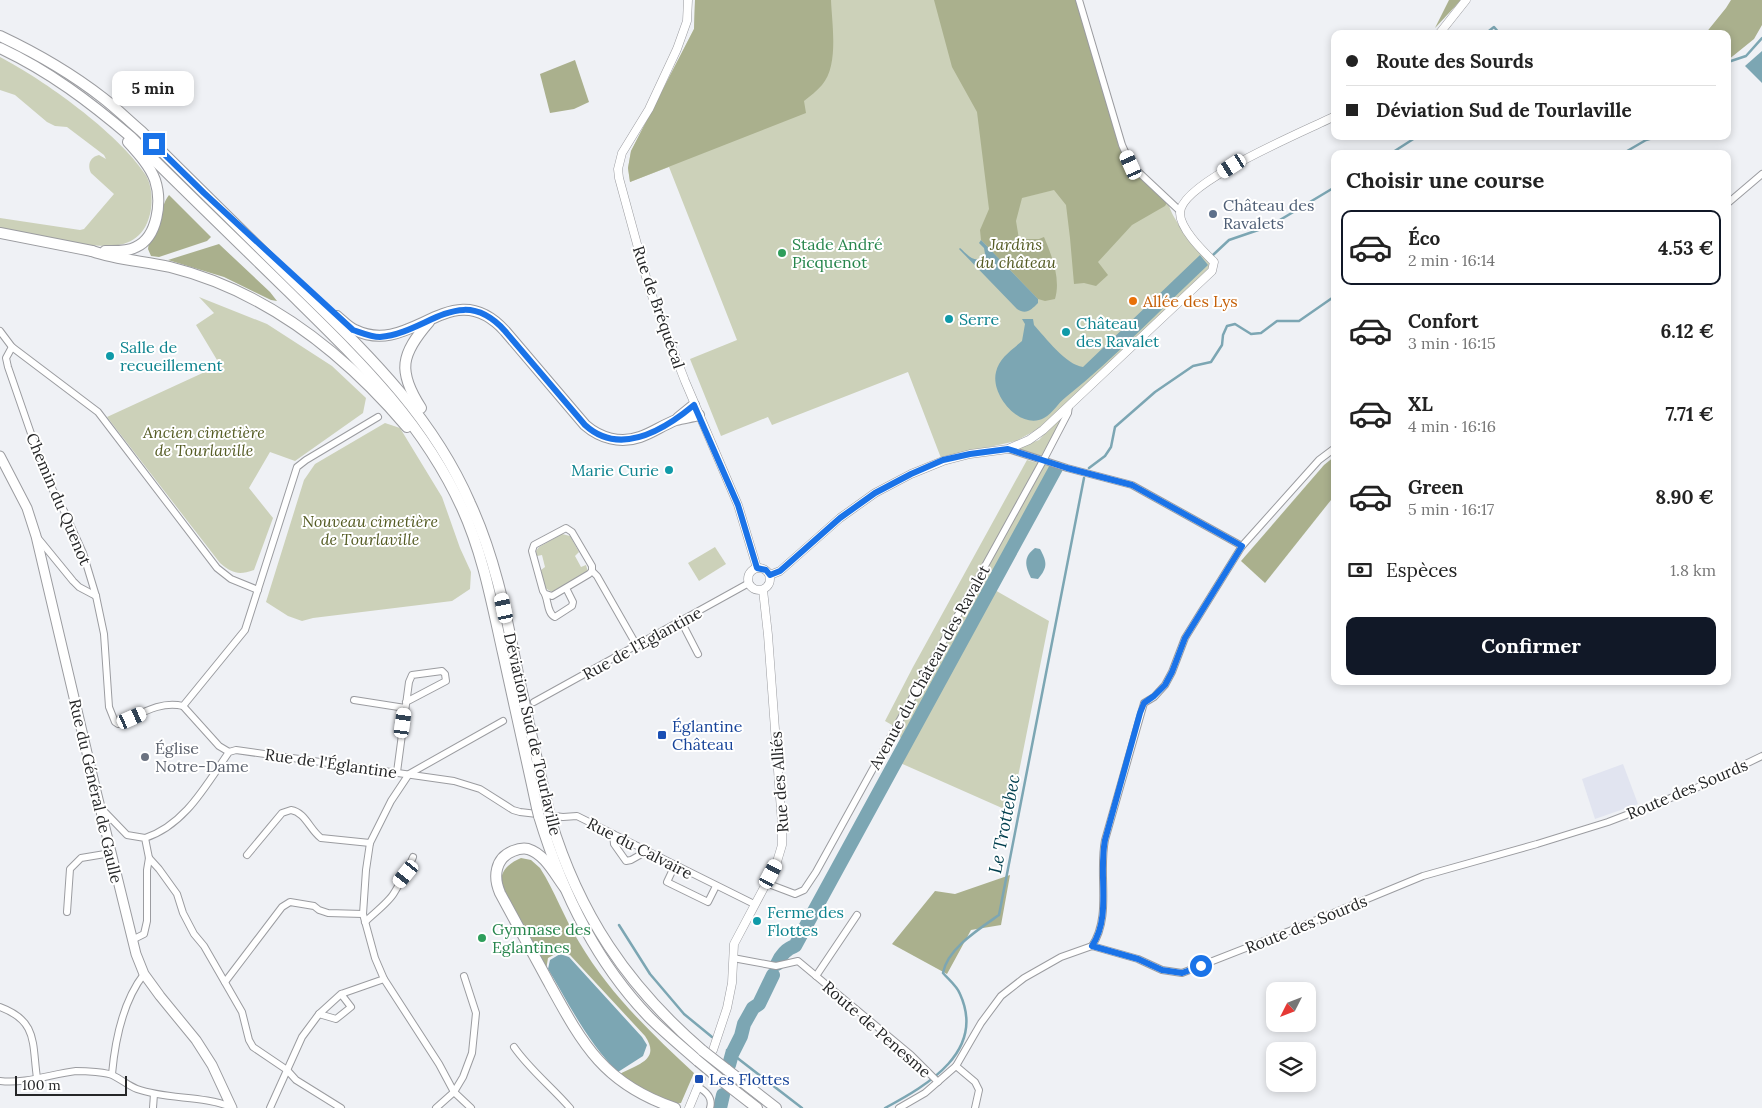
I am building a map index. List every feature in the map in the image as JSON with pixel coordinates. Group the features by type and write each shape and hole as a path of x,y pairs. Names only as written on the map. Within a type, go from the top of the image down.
{"main road":[{"name":"Déviation Sud de Tourlaville","path":"0,36 49,61 104,99 141,131 363,350 414,408 440,445 471,503 488,548 500,589 544,812 548,845 564,888 581,922 615,974 648,1016 698,1061 757,1108"},
{"name":"Déviation Sud de Tourlaville","path":"0,48 42,70 95,106 131,138 360,363 412,423 428,445 452,488 481,560 544,812 581,900 606,943 657,1008 674,1026 708,1050 726,1070 776,1108"},
{"path":"92,251 118,251 136,248 144,242 155,221 158,194 151,172 135,150 95,106"},
{"path":"204,193 353,330 378,337 395,334 452,310 476,310 491,317 505,331 585,425 598,435 615,440 632,439 675,421 699,415"},
{"path":"0,233 92,251 106,256 170,267 210,280 276,311 319,340 372,387 410,430 436,470 452,488"},
{"path":"431,320 414,339 406,356 406,374 410,391 422,409 440,445"},
{"path":"675,421 694,405"},
{"name":"Rue du Général de Gaulle","path":"0,456 27,508 36,536 132,940 144,974 196,1040 212,1065 233,1108"},
{"path":"564,888 545,860 528,849 521,848 508,854 502,859 496,872 496,883 500,893 588,1050 607,1070 631,1088 657,1102 675,1108"}],"street":[{"name":"Rue de Bréquécal","path":"688,0 687,21 677,49 649,109 622,152 618,169 619,178 649,288 694,405 738,505 757,568"},
{"path":"1079,0 1122,145 1131,165 1180,212"},
{"path":"1442,30 1466,0"},
{"path":"770,575 780,571 840,518 875,493 943,460 1008,449 1029,440 1069,406 1212,271 1214,262 1191,237 1181,220 1180,212 1184,200 1246,158 1331,118"},
{"path":"1731,200 1762,174"},
{"path":"0,331 12,347 98,412 216,568 231,579 258,590"},
{"name":"Chemin du Quenot","path":"12,347 6,358 8,367 46,477 83,553 96,596 104,634 109,707 115,722 118,724 160,705 176,704 183,706"},
{"name":"Avenue du Château des Ravalet","path":"766,883 795,894 804,890 812,879 1044,459 1068,413 1069,406"},
{"path":"100,808 127,835 145,838 155,835 172,824 190,807 229,752 219,746 183,706 245,630 298,467 306,460 378,417"},
{"path":"1008,449 1044,459 1067,468 1132,485 1242,546"},
{"path":"899,1108 925,1093 956,1066 981,1023 1001,996 1024,978 1061,957 1092,946 1097,938 1103,912 1102,854 1144,703 1165,685 1185,638 1242,546 1319,460 1331,451"},
{"path":"566,588 573,602 572,606 555,616 550,614 532,549 534,545 564,528 572,532 592,566 592,571 597,576 637,646"},
{"path":"36,536 73,581 79,587 96,596"},
{"path":"757,568 766,570 770,575 771,582 763,590 756,590 749,583 749,574 757,568"},
{"path":"546,594 552,596 592,571"},
{"name":"Rue de l'Eglantine","path":"534,702 749,583"},
{"name":"Rue des Alliés","path":"708,1050 727,1008 732,983 736,938 776,864 782,846 768,635 763,590"},
{"path":"680,621 698,654"},
{"path":"354,700 405,705 446,681 446,674 442,671 412,675 405,705 396,772"},
{"name":"Rue de l'Églantine","path":"229,752 236,750 409,774 503,720"},
{"name":"Route des Sourds","path":"1092,946 1138,959 1162,970 1182,973 1423,876 1608,822 1694,789 1762,756"},
{"path":"409,774 391,801 370,843 363,914 375,958 384,979 439,1064 454,1092 471,1108"},
{"name":"Rue du Calvaire","path":"409,774 468,784 480,789 513,810 520,812 562,817 577,816 754,904"},
{"path":"246,855 282,813 290,810 300,813 321,838 370,843"},
{"path":"613,834 614,844 626,861 647,851"},
{"path":"132,940 144,934 147,921 147,870 149,858 145,838"},
{"path":"68,912 70,869 81,858 111,853"},
{"path":"365,922 394,894 396,887 406,874 412,857"},
{"path":"149,858 160,869 177,894 183,913 194,934 204,946 242,1012 249,1040 253,1047 287,1070 296,1080 341,1108"},
{"path":"674,865 667,882 708,902 716,886"},
{"path":"225,982 282,907 290,902 314,906 328,913 363,914"},
{"name":"Route de Penesme","path":"816,976 857,915"},
{"name":"Route de Penesme","path":"733,958 776,966 798,961 938,1082"},
{"path":"112,1074 114,1053 123,1016 137,983 144,974"},
{"path":"436,1108 454,1092 472,1053 476,1013 464,976"},
{"path":"270,1108 302,1037 319,1014 341,994 384,979"},
{"path":"319,1014 336,1019 351,1007 341,994"},
{"path":"0,1006 19,1016 29,1028 37,1078"},
{"path":"514,1047 526,1063 554,1089 570,1108"},
{"path":"956,1066 975,1082 979,1090 975,1108"},
{"path":"0,1081 7,1082 77,1071 112,1074 126,1084 154,1094 207,1099 233,1108"},
{"path":"689,1108 699,1083"},
{"path":"699,1083 709,1097 711,1102 710,1108"},
{"path":"152,1108 154,1094"}],"shaded area":[{"path":"1623,764 1638,804 1595,819 1582,779"}],"green space":[{"name":"Jardins du château","path":"695,0 1079,0 1131,165 1168,201 1174,217 1211,266 1038,429 1016,441 941,458 908,372 772,425 768,417 721,436 690,359 737,340 669,167 630,182 628,168 631,151 694,29"},
{"path":"695,0 831,0 833,56 831,67 820,87 804,101 806,113 630,182 628,168 631,151 694,29"},
{"path":"934,0 1079,0 1131,165 1168,201 1165,206 1132,225 1098,262 1108,275 1096,286 1084,283 1074,284 1066,205 1054,190 1022,198 1016,221 1019,239 1039,239 1044,237 1053,260 1056,276 1057,291 1055,299 1045,301 1038,299 981,240 980,230 989,209 977,112 952,67"},
{"path":"1449,0 1461,0 1435,28"},
{"path":"1731,0 1762,0 1762,25 1754,39 1731,58 1731,30 1708,30"},
{"path":"0,57 37,79 78,108 117,141 133,158 147,178 152,199 150,214 144,228 136,238 113,246 100,246 0,228 0,218 80,230 84,229 114,194 90,170 89,164 91,159 99,155 106,159 104,155 67,127 55,126 47,122 15,95 0,90"},
{"path":"575,60 589,102 574,109 550,113 540,74"},
{"path":"169,195 211,237 207,241 159,257 151,256 148,249 149,242 159,225 163,206"},
{"path":"219,244 270,292 277,301 271,300 224,277 168,260"},
{"name":"Ancien cimetière de Tourlaville","path":"199,297 267,324 332,366 366,398 363,413 295,461 270,452 249,488 273,518 254,570 244,573 233,571 220,563 107,417 220,365 196,325 214,313"},
{"path":"1060,417 1062,419 1041,457 1017,448 1039,440"},
{"name":"Nouveau cimetière de Tourlaville","path":"385,423 400,428 442,497 460,548 471,572 470,589 452,601 313,618 302,621 288,616 266,602 304,480 315,464"},
{"path":"1331,459 1331,500 1265,583 1241,561"},
{"path":"1027,460 1056,468 993,589 1049,621 1011,812 898,762 906,741 896,735 899,729 885,721"},
{"path":"562,534 570,536 579,552 575,556 581,567 586,565 588,572 552,592 545,588 541,570 545,567 542,555 537,556 536,551 539,547"},
{"path":"715,547 726,564 699,581 688,563"},
{"path":"521,858 531,860 540,868 574,933 591,961 617,995 694,1073 681,1103 659,1098 620,1074 640,1064 649,1056 649,1044 645,1036 570,955 561,951 548,958 546,970 501,884 502,875 506,868"},
{"path":"1010,875 1001,925 971,930 947,974 892,944 935,891 955,894"}],"water":[{"path":"1762,51 1762,83 1745,66"},
{"path":"981,240 1038,299 1038,303 1031,310 1023,312 1017,309 959,249 972,258 982,258 985,254 984,248 979,243"},
{"path":"1200,255 1208,265 1121,349 1063,399 1047,416 1035,421 1026,420 1017,415 1002,400 995,381 996,372 1003,358 1022,341 1025,324 1022,319 1033,319 1034,325 1056,350 1076,365 1083,367"},
{"path":"1035,548 1040,549 1045,561 1044,571 1038,579 1031,578 1026,566 1028,555"},
{"path":"560,954 569,957 642,1037 647,1045 643,1056 618,1072 597,1049 548,969 550,960"}],"waterway":[{"path":"1490,30 1494,27 1497,30"},
{"name":"Le Trottebec","path":"1731,61 1746,56 1762,38"},
{"path":"1396,150 1412,140"},
{"name":"Le Trottebec","path":"1629,150 1646,140"},
{"path":"1213,255 1229,240 1270,226 1331,189"},
{"name":"Le Trottebec","path":"1089,468 1105,456 1111,447 1115,427 1155,392 1193,366 1211,362 1222,345 1223,335 1227,326 1235,324 1251,334 1261,333 1277,321 1299,321 1331,299"},
{"path":"777,964 784,953 795,946 1056,468"},
{"name":"Le Trottebec","path":"885,1108 919,1088 948,1064 959,1049 965,1033 966,1014 959,991 943,973 946,964 957,948 999,915 1084,478"},
{"path":"619,925 650,974 684,1014 712,1037"},
{"path":"729,1065 744,1024 753,1008 759,1004 773,975"},
{"path":"727,1050 802,1108"},
{"path":"720,1108 723,1095"}],"place":[{"name":"Château des Ravalets","path":"1213,214"},
{"name":"Stade André Picquenot","path":"782,253"},
{"name":"Allée des Lys","path":"1133,301"},
{"name":"Serre","path":"949,319"},
{"name":"Château des Ravalet","path":"1066,332"},
{"name":"Salle de recueillement","path":"110,356"},
{"name":"Marie Curie","path":"669,470"},
{"name":"Églantine Château","path":"662,735"},
{"name":"Église Notre-Dame","path":"145,757"},
{"name":"Ferme des Flottes","path":"757,921"},
{"name":"Gymnase des Eglantines","path":"482,938"},
{"name":"Les Flottes","path":"699,1079"}],"route":[{"path":"154,144 204,193 353,330 378,337 395,334 452,310 476,310 491,317 498,323 585,425 598,435 615,440 640,437 675,421 694,405 738,505 757,568 766,570 770,575 780,571 840,518 875,493 899,480 943,460 1008,449 1044,459 1067,468 1115,479 1132,485 1242,546 1185,638 1165,685 1144,703 1140,713 1102,854 1103,912 1097,938 1092,946 1138,959 1162,970 1182,973 1201,966"}]}
